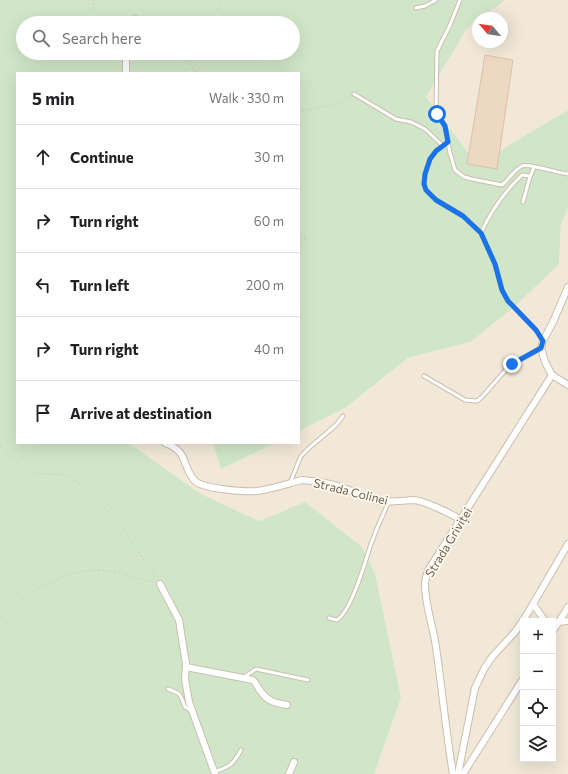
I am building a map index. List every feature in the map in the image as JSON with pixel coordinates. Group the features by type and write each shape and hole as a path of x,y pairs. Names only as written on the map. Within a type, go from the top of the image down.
{"street":[{"path":"126,60 126,72"},
{"path":"568,287 541,348 545,362 552,375 568,386"},
{"name":"Strada Griviței","path":"453,774 447,738 435,637 428,609 425,582 429,569 552,375"},
{"name":"Strada Colinei","path":"168,444 179,450 183,455 192,478 195,482 202,486 241,491 255,491 302,480 340,487 368,498 389,502 417,501 451,513 461,520"},
{"path":"458,774 475,688 484,669 515,632 534,604 568,544"},
{"path":"160,584 179,620 186,667 186,692 214,773"},
{"path":"534,604 543,618"},
{"path":"556,626 568,607"},
{"path":"558,622 568,621"},
{"path":"186,667 253,680 268,701 287,705"},
{"path":"463,774 520,684"},
{"path":"289,774 294,762"}],"lane":[{"path":"416,8 425,6 436,0"},
{"path":"460,0 450,26 437,51 436,108 437,114 445,126 455,170 458,173 472,179 502,185 523,165 568,174"},
{"path":"354,94 396,119 411,122 425,129 442,145"},
{"path":"448,142 442,145 430,159 425,174 424,184 426,190 436,200 463,216 481,233 495,264 502,290 508,301 536,330 543,341"},
{"path":"523,202 534,167"},
{"path":"481,233 493,208 512,184 522,175 530,176"},
{"path":"424,376 465,400 477,401 482,398 509,366 541,348"},
{"path":"290,483 302,456 336,425 343,416"},
{"path":"329,618 338,620 346,611 359,580 375,532 389,502"},
{"path":"242,678 256,669 308,680"},
{"path":"168,689 181,696 185,707 192,710"},
{"path":"214,773 227,768 234,763 241,750"}],"path":[{"path":"95,0 93,9 100,16"},
{"path":"210,16 224,0"},
{"path":"188,60 195,72"},
{"path":"300,112 338,103 354,94"},
{"path":"300,231 306,238 300,248"},
{"path":"0,446 15,462 31,473 68,475 91,492 124,530 160,584"},
{"path":"0,617 20,601 40,588 56,579 72,573 109,571 160,584"}],"shaded area":[{"path":"505,0 568,0 568,110 477,164 426,97 466,30 472,25 472,48 508,48 508,12 489,12"},
{"path":"568,208 568,774 374,774 401,698 306,502 259,521 201,494 130,444 213,444 221,469 273,444 300,444 300,430 345,408 408,358 470,342 559,264 561,224"}],"green space":[{"path":"0,0 505,0 489,12 472,12 472,25 466,30 426,97 477,164 568,110 568,208 561,224 559,264 514,307 470,342 408,358 345,408 300,430 300,72 16,72 16,444 130,444 201,494 259,521 305,502 362,547 375,574 401,698 374,774 0,774"},
{"path":"213,444 273,444 221,469"}],"building":[{"path":"485,55 513,60 497,169 467,164"}],"route":[{"path":"437,114 445,126 448,142 442,145 430,159 425,174 424,184 426,190 436,200 463,216 481,233 490,251 502,290 508,301 536,330 543,341 541,348 512,364"}]}
